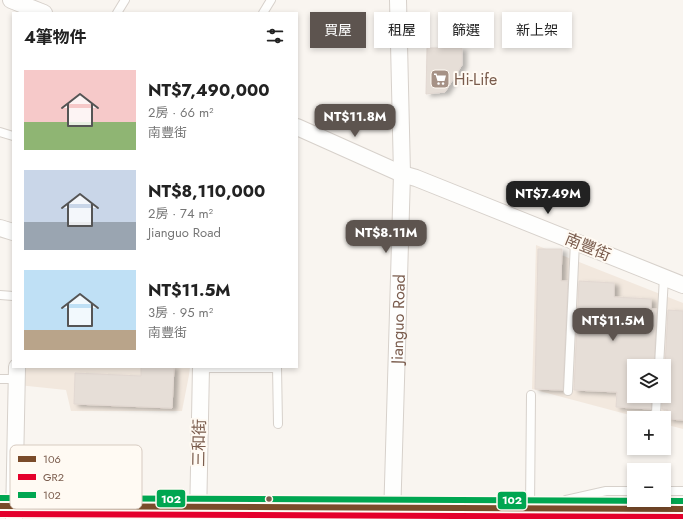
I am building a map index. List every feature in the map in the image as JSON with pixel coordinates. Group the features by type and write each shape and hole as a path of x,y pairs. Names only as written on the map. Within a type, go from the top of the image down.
{"main road":[{"path":"9,510 198,513 529,513 588,507 683,509"}],"street":[{"path":"11,0 41,12"},
{"name":"Jianguo Road","path":"392,513 402,174 398,0"},
{"name":"南豐街","path":"298,127 402,174 416,178 683,285"},
{"path":"0,228 12,232"},
{"name":"三和街","path":"198,513 201,368"},
{"path":"13,445 17,373"},
{"path":"9,510 10,493"}],"lane":[{"path":"118,12 125,0"},
{"path":"264,12 271,0"},
{"path":"0,132 12,136"},
{"path":"568,391 575,242"},
{"path":"659,359 664,277"},
{"path":"0,295 12,296"},
{"path":"277,368 278,424"},
{"path":"0,379 17,373"},
{"path":"529,513 531,395"},
{"path":"529,513 606,491 627,491"},
{"path":"671,491 683,491"},
{"path":"529,513 562,519"}],"shaded area":[{"path":"536,245 683,303 683,429 671,426 671,411 627,411 627,414 532,389"},
{"path":"19,368 190,368 182,411 71,411 66,390 18,385"}],"building":[{"name":"Hi-Life","path":"427,48 462,48 462,65 445,92 426,94"},
{"path":"538,249 562,249 561,281 568,281 563,390 535,389"},
{"path":"579,281 614,283 614,297 651,299 651,309 657,309 654,359 627,359 627,403 651,403 651,409 616,407 617,392 574,390"},
{"path":"668,310 683,311 683,420 671,419 671,411 662,409 662,403 671,403 671,359 665,359"},
{"path":"141,368 174,368 172,408 74,404 75,373 141,376"}],"transit line":[{"name":"102","path":"0,498 10,498"},
{"name":"102","path":"142,499 683,501"},
{"name":"106","path":"0,506 10,506"},
{"name":"106","path":"142,507 683,509"},
{"name":"GR2","path":"0,514 683,517"}],"place":[{"name":"Hi-Life","path":"440,79"}]}
